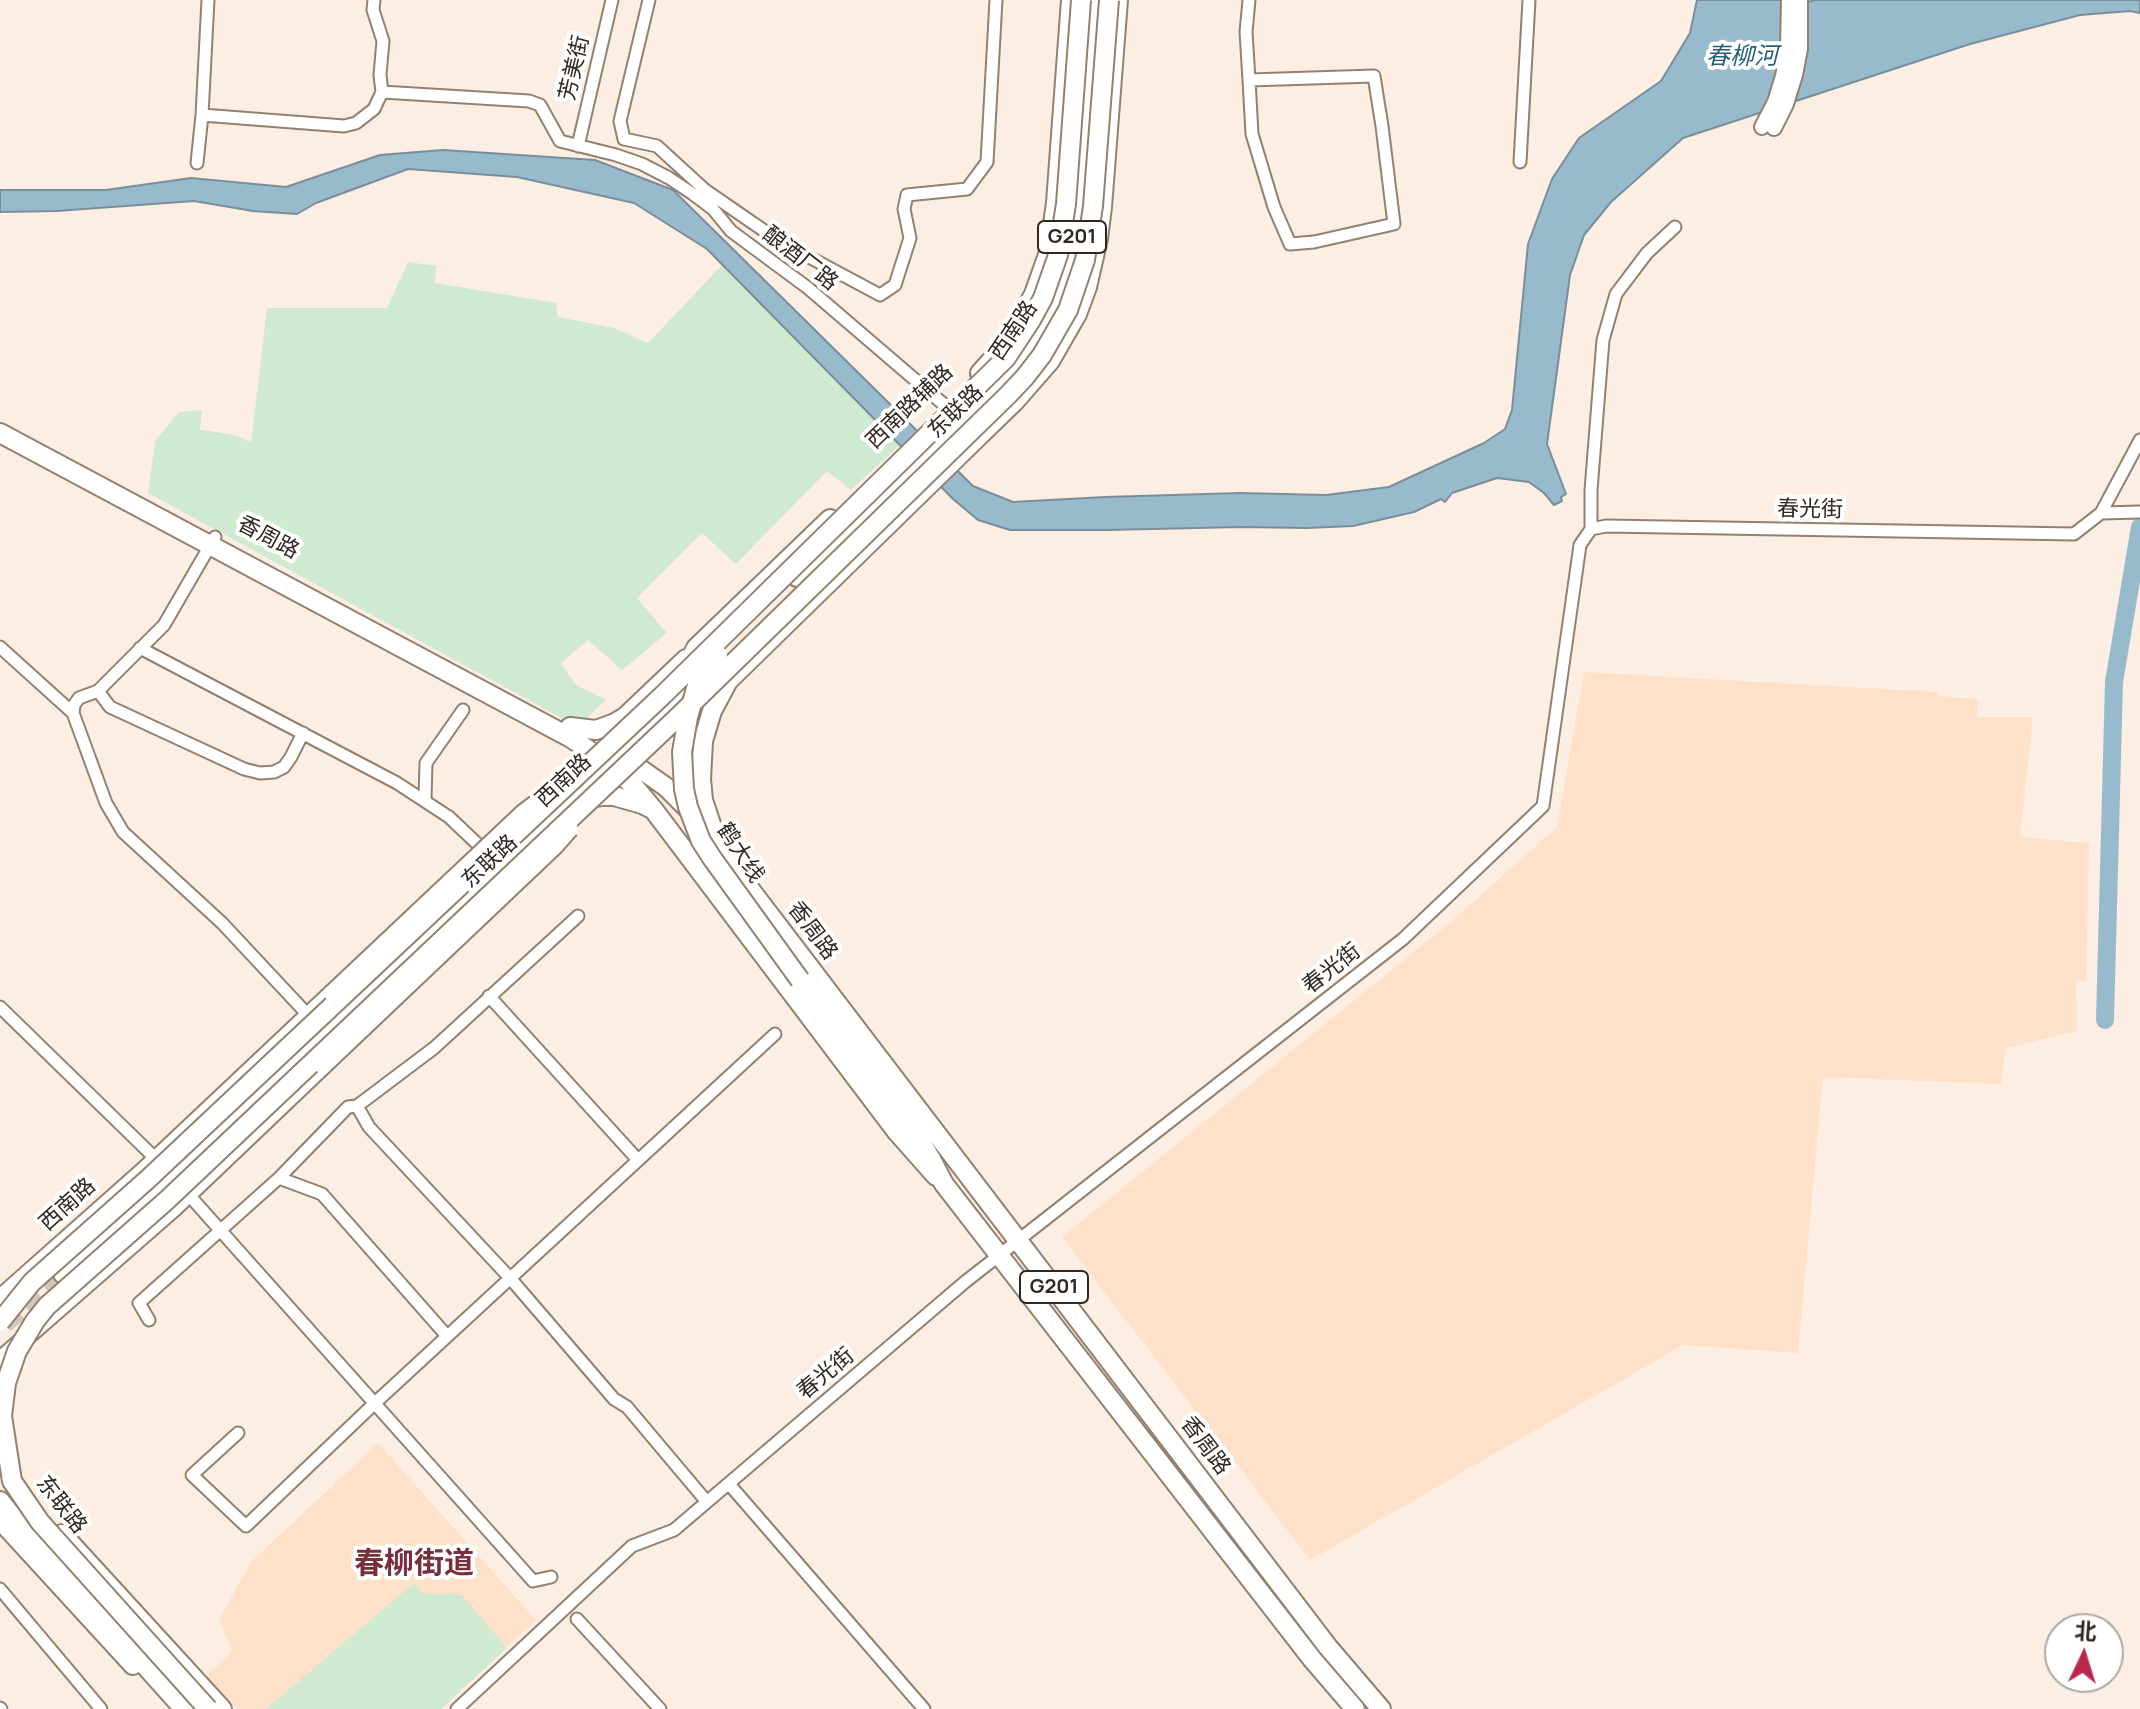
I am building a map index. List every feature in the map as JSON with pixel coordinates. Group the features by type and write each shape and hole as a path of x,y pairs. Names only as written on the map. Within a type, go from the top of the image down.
{"main road":[{"name":"西南路辅路","path":"952,412 999,352 1023,315 1049,252 1071,0"},
{"name":"东联路","path":"208,1709 40,1522 12,1481 2,1416 6,1383 17,1351 47,1306 167,1200 610,764 662,696 989,376 1019,340 1048,287 1063,233 1081,0"},
{"name":"西南路","path":"797,577 907,456 952,412 1012,363 1052,302 1061,280 1072,234 1090,0"},
{"name":"西南路","path":"672,706 728,681 980,435 1002,389 1048,328 1065,294 1076,258 1084,205 1100,0"},
{"name":"东联路","path":"0,1322 32,1282 610,764 1025,377 1068,310 1078,285 1089,238 1109,0"},
{"path":"980,435 1050,361 1077,314 1087,287 1102,207 1118,0"},
{"path":"1064,95 1080,139"},
{"name":"香周路","path":"0,421 213,541 566,730 633,785 897,1132 944,1184 1312,1659 1355,1709"},
{"name":"香周路","path":"0,433 213,541"},
{"name":"西南路辅路","path":"610,764 672,706 696,648 907,456"},
{"name":"鹤大线","path":"797,577 704,671 692,700 682,752 686,798 693,823 712,858 800,980 909,1122 944,1184"},
{"path":"653,809 614,796 574,798 578,764 566,730 596,730 625,717 696,648 728,681"},
{"name":"鹤大线","path":"728,681 718,696 707,725 701,779 708,819 730,863"},
{"path":"0,1360 188,1194 555,846 610,764"},
{"name":"香周路","path":"610,764 666,787 700,822 1328,1647 1381,1709"},
{"name":"西南路","path":"199,1151 284,1077 610,764"},
{"name":"西南路","path":"0,1298 156,1159 523,813 610,764"},
{"name":"西南路","path":"63,1274 158,1190 497,864 574,798"},
{"path":"284,1077 320,1069"},
{"path":"188,1194 211,1107"},
{"path":"156,1159 199,1151"},
{"path":"0,1466 222,1709"},
{"name":"东联路","path":"0,1501 184,1709"},
{"path":"0,1520 173,1709"}],"street":[{"path":"197,163 208,0"},
{"path":"202,115 344,126 356,123 374,109 382,92 383,41 373,10 374,0"},
{"name":"芳美街","path":"578,146 612,0"},
{"path":"649,0 620,121 624,139 657,146 705,190 779,241 880,295 895,285 910,238 904,209 907,195 967,189 987,162 996,0"},
{"path":"1249,0 1246,32 1252,134 1274,207 1290,244 1314,242 1394,224 1374,76 1249,80"},
{"path":"1520,162 1529,0"},
{"path":"1789,0 1788,50 1768,128 1786,104 1795,75 1800,49 1800,0"},
{"path":"382,92 529,101 540,105 560,141 578,146"},
{"name":"酿酒厂路","path":"578,146 642,164 693,194 713,209 731,231 808,288 980,435"},
{"path":"1591,529 1600,370 1609,317 1616,294 1647,253 1675,227"},
{"name":"春光街","path":"457,1709 632,1546 674,1530 999,1255 1403,939 1543,806 1580,545 1591,529 1606,526 2074,534 2101,513 2140,440"},
{"path":"2101,513 2136,512"},
{"path":"213,541 164,625 98,691 79,698 73,713 106,803 123,832 222,923 308,1015"},
{"path":"0,647 73,713"},
{"path":"140,648 425,799 470,835 497,864"},
{"path":"98,691 110,707 244,769 260,773 274,772 284,767 303,733"},
{"path":"425,799 426,763 463,710"},
{"path":"149,1320 139,1303 279,1178 348,1107 357,1106 434,1048 578,916"},
{"path":"489,996 638,1160"},
{"path":"0,1007 156,1159"},
{"path":"238,1433 192,1475 246,1526 775,1034"},
{"path":"357,1106 369,1127 510,1278 614,1399 627,1407 707,1502"},
{"path":"279,1178 322,1194 447,1336"},
{"path":"188,1194 533,1581 551,1577"},
{"path":"729,1484 924,1709"},
{"path":"0,1589 101,1709"},
{"path":"577,1619 660,1709"}],"shaded area":[{"path":"1584,672 1938,692 1939,696 1978,699 1977,717 2033,717 2020,837 2089,843 2086,981 2076,981 2077,1031 2006,1048 2001,1084 1823,1077 1798,1353 1683,1345 1310,1560 1062,1237 1452,921 1557,827"},
{"path":"378,1443 536,1620 441,1709 238,1709 207,1676 232,1651 219,1619 251,1562"}],"green space":[{"path":"408,262 436,266 435,283 556,303 558,317 614,328 648,343 723,264 900,445 851,490 827,471 736,564 702,533 637,598 667,633 622,670 588,640 561,663 575,684 606,700 578,727 148,493 155,441 179,412 202,410 200,429 238,436 251,443 267,308 387,308"},
{"path":"414,1583 424,1594 461,1594 507,1648 441,1709 266,1709"}],"water":[{"name":"春柳河","path":"1697,0 2140,0 2140,13 2080,15 1970,44 1683,138 1611,202 1584,235 1570,275 1547,444 1566,494 1561,497 1562,501 1554,505 1529,482 1497,478 1452,493 1445,502 1441,499 1414,512 1353,526 1010,530 978,520 953,499 707,249 634,203 517,177 408,169 316,203 297,214 253,211 194,201 0,212 0,190 106,190 191,178 286,187 380,155 443,150 595,160 673,190 973,486 1013,502 1240,493 1326,495 1389,487 1484,443 1505,429 1512,410 1528,244 1552,179 1579,138 1661,81 1690,33"}],"waterway":[{"path":"2105,1020 2114,682 2140,527"}],"tunnel":[{"path":"5,1324 63,1274"}],"district":[{"name":"春柳街道","path":"414,1565"}]}
